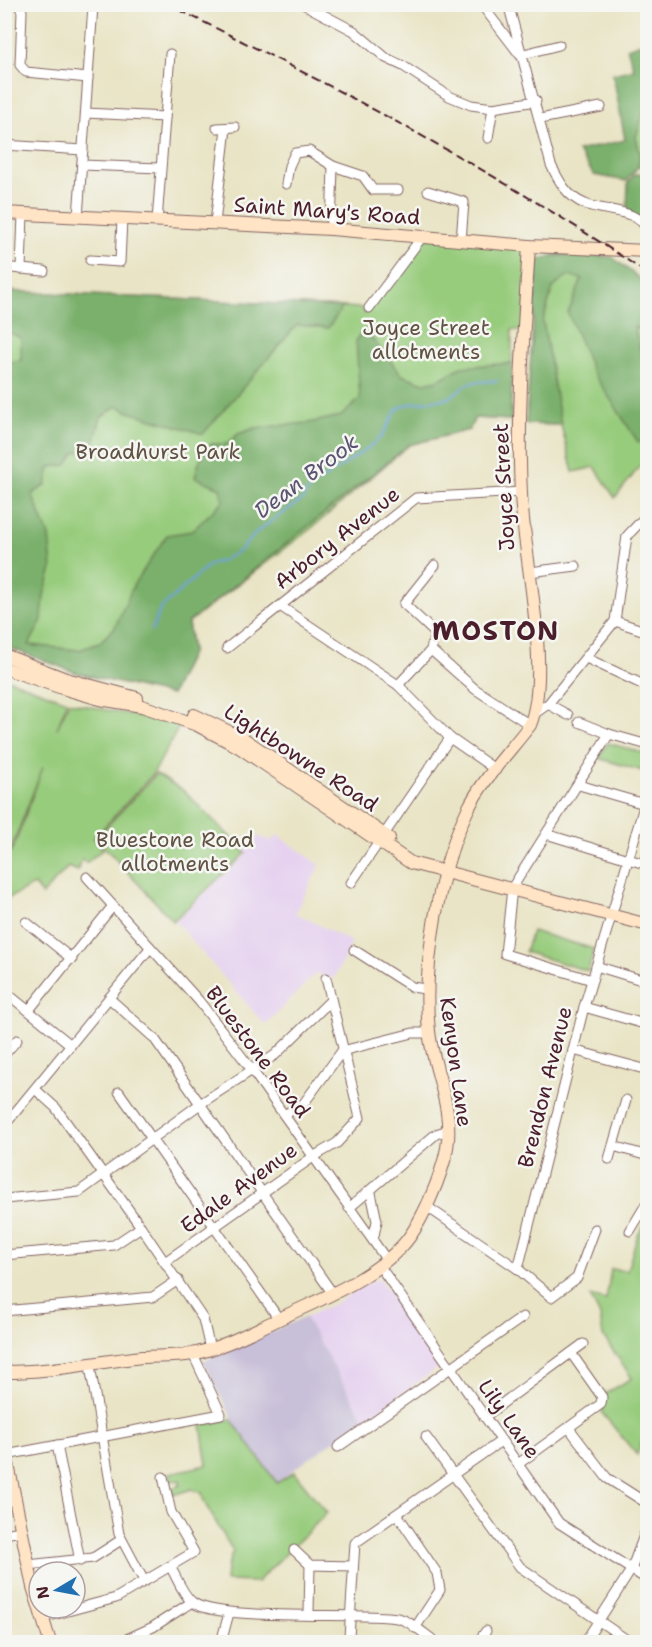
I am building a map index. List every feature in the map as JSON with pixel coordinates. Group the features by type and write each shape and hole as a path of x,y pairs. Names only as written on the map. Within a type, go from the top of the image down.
{"street":[{"path":"18,4 22,11 20,65 26,72 88,78"},
{"path":"303,4 364,37 386,58 403,66 449,96 471,105 493,108 536,101"},
{"path":"481,4 520,55"},
{"path":"78,217 93,6"},
{"path":"509,7 520,55 536,101 551,165 559,182 570,195 584,204 633,216 648,232"},
{"path":"520,55 559,45"},
{"path":"158,220 170,54"},
{"path":"540,119 601,107"},
{"path":"488,138 493,108"},
{"path":"86,113 165,117"},
{"path":"215,223 226,128"},
{"path":"4,145 83,150"},
{"path":"286,184 289,166 295,153 309,151 333,166 363,176 374,190 398,190"},
{"path":"82,165 160,168"},
{"path":"331,229 333,166"},
{"path":"428,191 464,202 461,241"},
{"name":"Saint Mary's Road","path":"4,213 331,229 529,246 648,251"},
{"path":"21,269 23,214"},
{"path":"90,260 120,262 122,219"},
{"path":"369,308 422,237"},
{"name":"Joyce Street","path":"529,246 519,424 520,492 537,648 532,719"},
{"path":"4,267 45,271"},
{"name":"Arbory Avenue","path":"227,648 416,498 520,492"},
{"path":"431,650 475,689 532,719 548,704 615,621 627,536 648,514"},
{"path":"398,685 431,650 435,633 404,604 435,565"},
{"path":"530,573 576,566"},
{"path":"280,606 398,685 450,738 496,770"},
{"path":"615,621 647,631"},
{"name":"Lightbowne Road","path":"4,655 66,679 201,717 243,739 382,838"},
{"path":"586,658 648,687"},
{"name":"Lightbowne Road","path":"4,668 91,696 142,706 197,725 240,748 382,838 446,874 512,888 648,925"},
{"path":"548,704 568,715"},
{"name":"Kenyon Lane","path":"4,1372 90,1366 142,1357 193,1354 210,1349 242,1337 333,1294 383,1262 403,1245 426,1206 441,1169 448,1130 446,1106 429,1033 425,989 429,948 446,874 456,838 469,807 532,719"},
{"path":"579,722 609,734 648,745"},
{"path":"592,980 504,954 512,888 609,734"},
{"path":"351,883 450,738"},
{"path":"579,785 646,805"},
{"name":"Brendon Avenue","path":"518,1269 584,1007 648,793"},
{"path":"546,834 648,865"},
{"name":"Bluestone Road","path":"87,877 199,1001 284,1115 372,1240 383,1262"},
{"path":"30,1010 112,907"},
{"path":"26,922 72,959"},
{"path":"4,1126 150,948"},
{"path":"354,950 412,987 425,989"},
{"path":"596,966 648,982"},
{"name":"Edale Avenue","path":"165,1262 313,1157 337,1143 360,1118 342,1052 326,978"},
{"path":"4,991 71,1045"},
{"path":"109,998 154,1038 333,1294"},
{"path":"4,1199 79,1192 200,1104 275,1055 331,1000"},
{"path":"584,1007 648,1025"},
{"path":"284,1115 304,1103 342,1052 413,1033 429,1033"},
{"path":"4,1055 16,1040"},
{"path":"573,1050 648,1070"},
{"path":"36,1089 56,1108 178,1280 203,1319 210,1349"},
{"path":"119,1092 279,1319"},
{"path":"609,1160 626,1100"},
{"path":"349,1208 371,1193 436,1134 448,1130"},
{"path":"613,1146 648,1156"},
{"path":"371,1193 377,1221 372,1240"},
{"path":"630,1231 648,1201"},
{"path":"426,1206 518,1269 551,1297 577,1278 594,1229"},
{"path":"4,1255 114,1245 141,1227"},
{"name":"Lily Lane","path":"383,1262 484,1417 560,1523 648,1580"},
{"path":"4,1311 153,1297 178,1280"},
{"path":"338,1447 523,1317"},
{"path":"484,1417 583,1344"},
{"path":"518,1464 601,1404 602,1397 571,1353"},
{"path":"27,1560 5,1450 57,1445 221,1414 193,1354"},
{"path":"90,1366 121,1540 144,1581"},
{"path":"569,1428 607,1478 648,1504"},
{"path":"426,1437 520,1567 630,1642"},
{"path":"352,1642 349,1636 355,1543 501,1441"},
{"path":"57,1445 80,1560"},
{"path":"87,1606 116,1598 194,1552 171,1512 163,1477"},
{"path":"397,1514 437,1573 440,1590 415,1628"},
{"path":"585,1642 631,1570 648,1526"},
{"path":"4,1534 21,1531"},
{"path":"84,1560 93,1558 121,1540"},
{"path":"294,1550 310,1565 353,1566"},
{"path":"309,1613 310,1565"},
{"path":"170,1566 192,1602 207,1610 229,1613 309,1613 399,1618 436,1642"},
{"path":"120,1642 153,1627 192,1602"},
{"path":"219,1642 222,1639 229,1613"},
{"path":"43,1620 50,1642"},
{"path":"478,1642 486,1631"}],"shaded area":[{"path":"278,835 320,865 295,913 352,942 334,978 325,979 317,972 265,1025 175,921 247,854 244,850 258,836 271,841"},
{"path":"374,1280 380,1280 441,1366 364,1419 305,1317 336,1303"},
{"path":"305,1317 364,1419 277,1482 234,1422 203,1361"}],"green space":[{"path":"647,41 647,101 636,137 640,154 638,167 626,181 594,175 578,151 625,140 613,74 634,69 627,48"},
{"path":"647,101 647,165 638,167 640,154 636,137"},
{"path":"635,174 647,174 647,232 627,214 628,182"},
{"name":"Broadhurst Park","path":"422,237 529,246 524,331 512,330 511,420 475,418 466,428 409,445 313,527 188,623 192,651 171,695 77,673 5,646 4,291 362,308 365,314"},
{"path":"557,254 604,256 647,290 647,457 615,498 595,467 573,472 561,425 526,424 538,260"},
{"path":"553,256 612,257 647,284 647,331 634,327 647,366 647,441 638,442 592,371 568,313 582,279 567,276 553,288 543,321 561,425 526,424 538,260"},
{"name":"Broadhurst Park","path":"5,291 343,307 328,328 297,325 203,434 129,412 117,406 101,417 92,450 76,452 66,465 50,467 46,485 32,494 49,536 52,569 44,595 42,620 29,645 79,650 99,643 115,627 134,584 167,535 192,531 223,501 220,488 195,477 200,459 211,444 227,444 238,434 255,428 308,423 341,416 360,399 356,340 364,329 402,375 424,383 438,380 461,367 512,363 511,420 475,418 469,430 409,445 188,623 192,651 171,695 77,673 5,646 5,363 21,360 21,338 5,331"},
{"path":"5,678 67,701 57,729 69,702 180,725 153,774 94,838 103,849 86,863 82,859 78,871 68,867 42,895 34,885 5,900 5,857 13,849 43,767 11,849 5,855"},
{"path":"608,743 647,754 646,772 598,758"},
{"name":"Bluestone Road allotments","path":"156,774 184,791 246,853 173,921 96,838"},
{"path":"532,931 594,949 588,971 525,952"},
{"path":"647,1219 647,1427 637,1455 602,1413 605,1394 632,1378 603,1336 600,1316 590,1296 606,1300 611,1269 627,1271 637,1237"},
{"path":"231,1419 277,1483 294,1472 327,1513 257,1582 226,1581 227,1567 233,1551 204,1502 202,1493 192,1489 173,1495 172,1489 180,1485 180,1480 170,1481 170,1473 207,1465 201,1425"}],"waterway":[{"name":"Dean Brook","path":"152,631 160,609 210,564 239,551 259,530 302,500 311,487 367,449 382,436 397,409 409,404 449,398 464,386 474,382 497,381"}],"railway":[{"path":"167,4 412,130 532,199 648,274"}],"district":[{"name":"MOSTON","path":"496,631"}],"park label":[{"name":"Joyce Street allotments","path":"426,340"}]}
